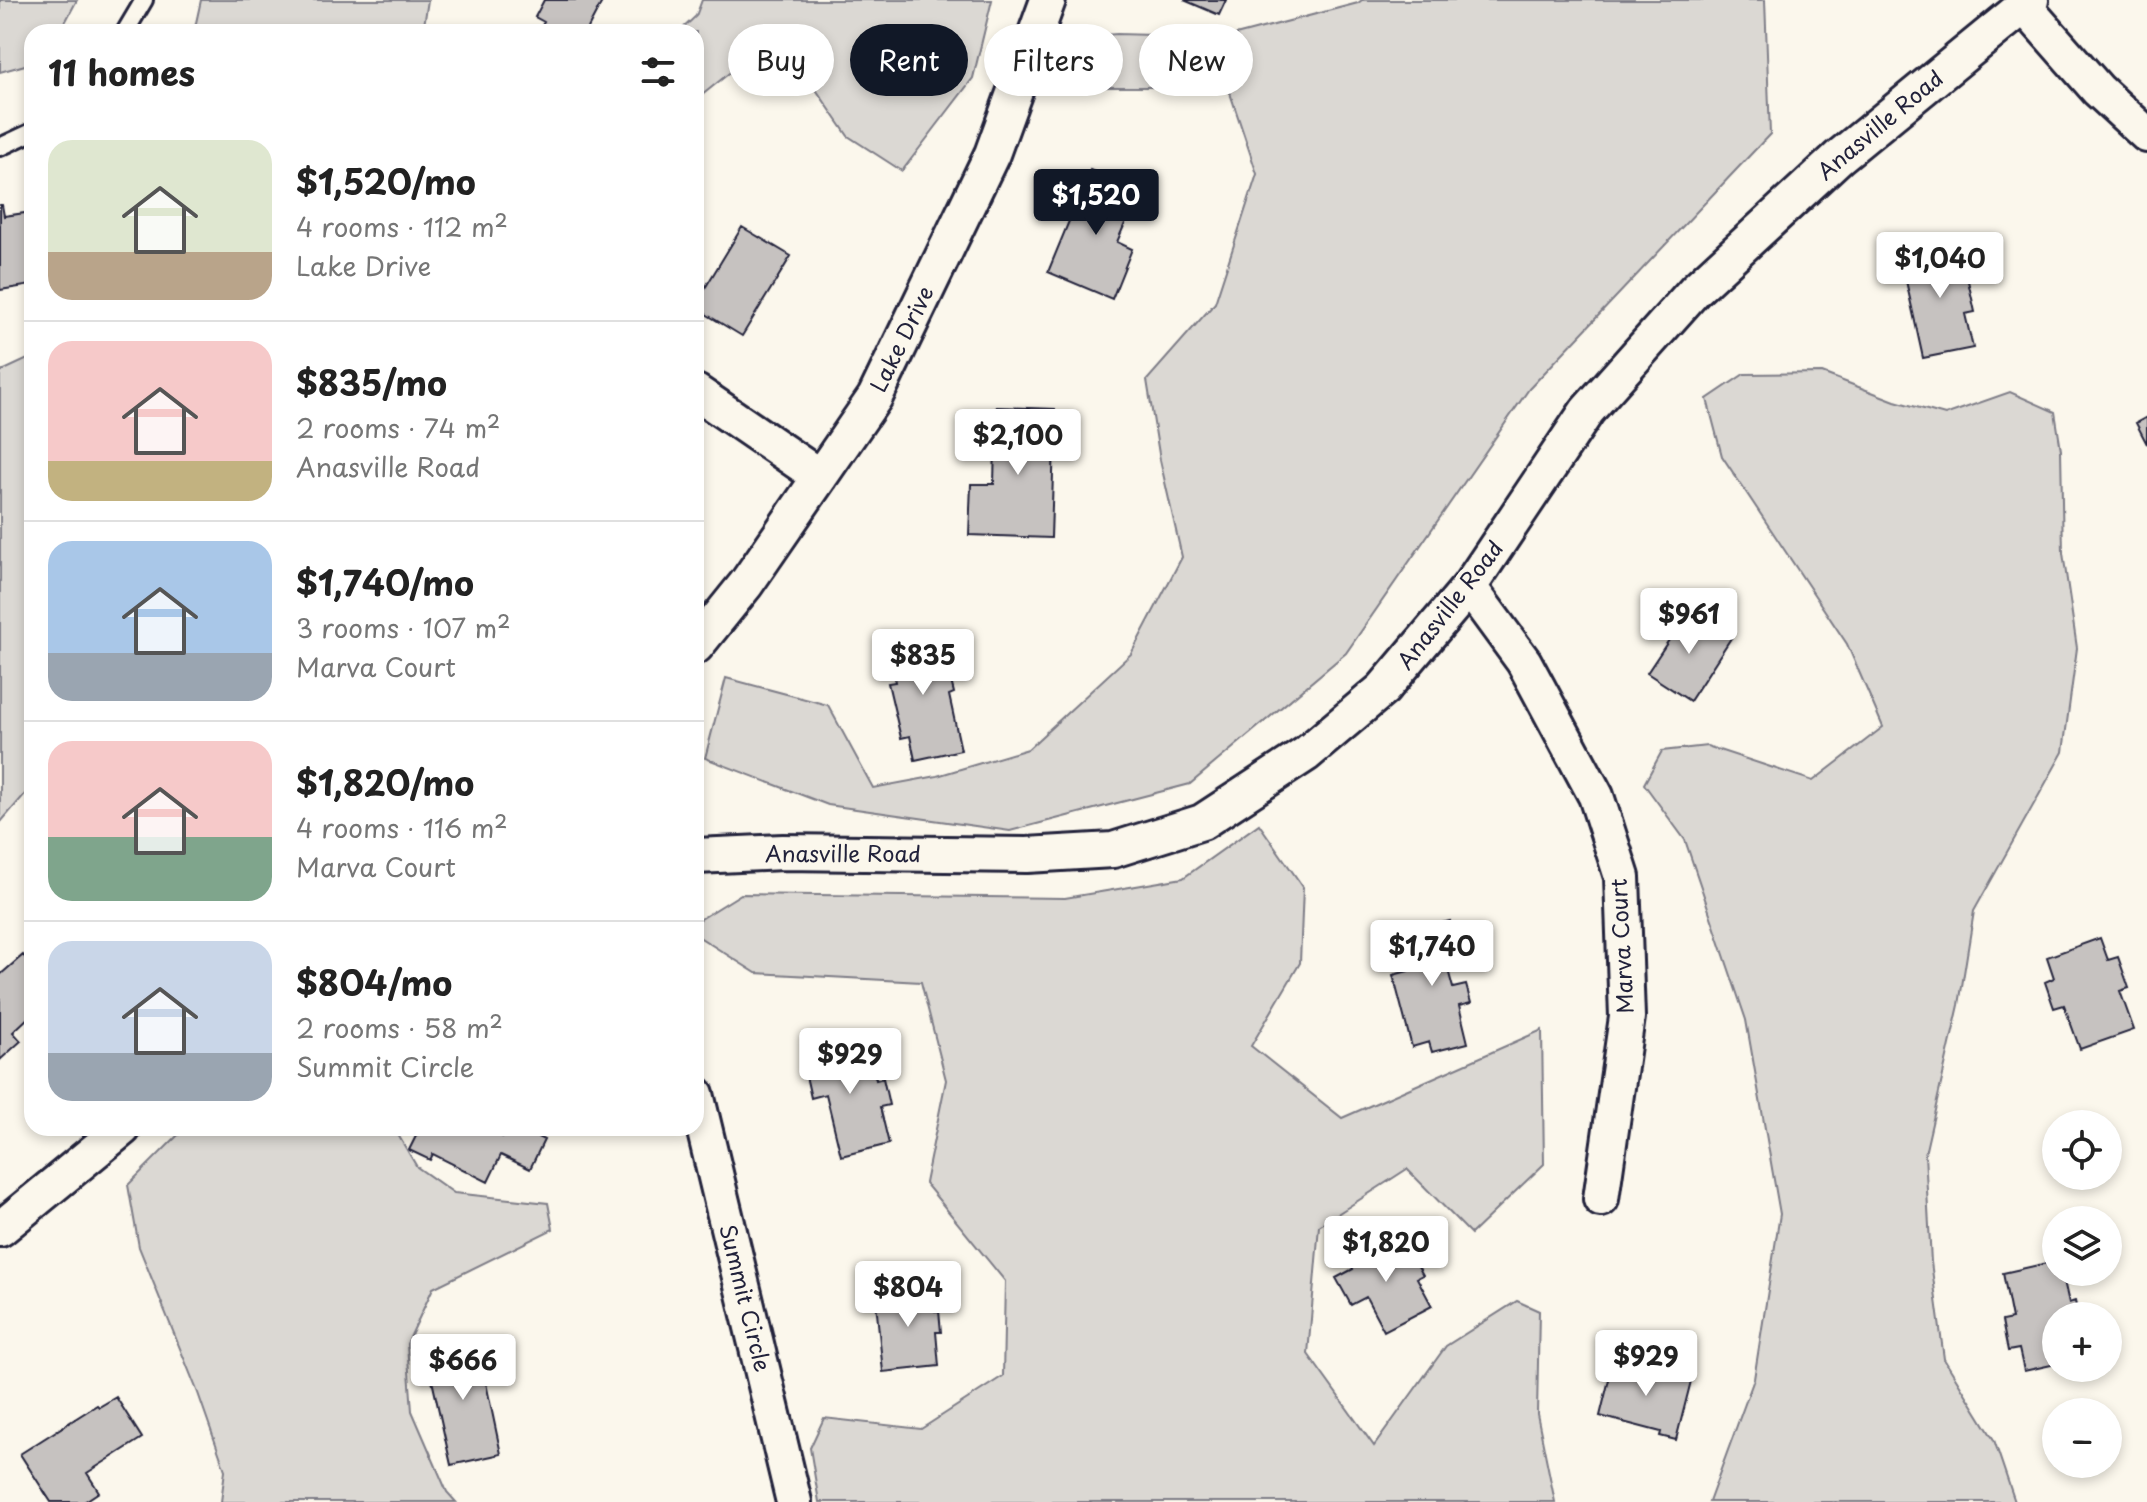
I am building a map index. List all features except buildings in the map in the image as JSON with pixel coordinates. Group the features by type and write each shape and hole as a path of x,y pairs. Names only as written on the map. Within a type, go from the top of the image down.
{"street":[{"name":"Lake Drive","path":"704,636 746,584 875,397 992,154 1048,0"},
{"path":"2027,3 2098,90 2147,135"},
{"name":"Anasville Road","path":"704,856 783,852 1027,855 1113,850 1202,822 1306,754 1383,689 1469,587 1587,411 1695,290 1839,157 2027,3"},
{"path":"704,397 820,477"},
{"name":"Marva Court","path":"1469,587 1524,662 1596,796 1622,877 1627,1017 1601,1199"},
{"name":"Summit Circle","path":"704,1127 794,1502"},
{"path":"0,1229 113,1136"}],"lane":[{"path":"130,24 144,0"},
{"path":"0,147 24,136"}],"shaded area":[{"path":"0,0 77,0 64,24 24,24 24,65 0,72"},
{"path":"201,0 428,0 424,24 196,24"},
{"path":"702,0 992,0 973,78 968,85 968,24 850,24 850,96 959,96 902,171 848,136 820,96 834,96 834,24 728,24 728,74 704,94 704,24 688,24 696,16"},
{"path":"1362,0 1765,0 1770,134 1529,389 1346,653 1190,784 1010,831 828,805 705,758 726,678 828,705 873,788 937,776 1028,749 1131,654 1182,557 1160,460 1147,380 1215,303 1257,174 1231,96 1253,96 1253,30"},
{"path":"1123,34 1139,35 1139,87 1123,87"},
{"path":"24,361 24,795 0,823 0,372"},
{"path":"1822,373 1895,401 1945,415 2010,392 2055,412 2061,450 2063,553 2077,648 2063,752 1974,911 1959,1005 1925,1154 1931,1262 1944,1359 1994,1440 2015,1502 1709,1502 1754,1379 1780,1214 1746,1020 1685,840 1644,784 1662,751 1707,746 1813,781 1883,727 1847,644 1722,456 1707,399 1744,374"},
{"path":"1259,824 1303,887 1300,963 1251,1046 1342,1118 1542,1030 1544,1164 1471,1234 1407,1169 1319,1226 1308,1354 1374,1446 1446,1346 1517,1301 1539,1311 1537,1414 1555,1502 819,1502 810,1448 824,1418 921,1429 1003,1376 1005,1281 925,1183 946,1080 921,982 756,973 704,940 704,917 741,894 1065,898 1183,878"},
{"path":"177,1136 399,1136 417,1167 454,1193 548,1203 553,1229 433,1288 407,1344 412,1411 447,1492 456,1502 221,1502 225,1470 198,1393 139,1247 128,1185"}]}
